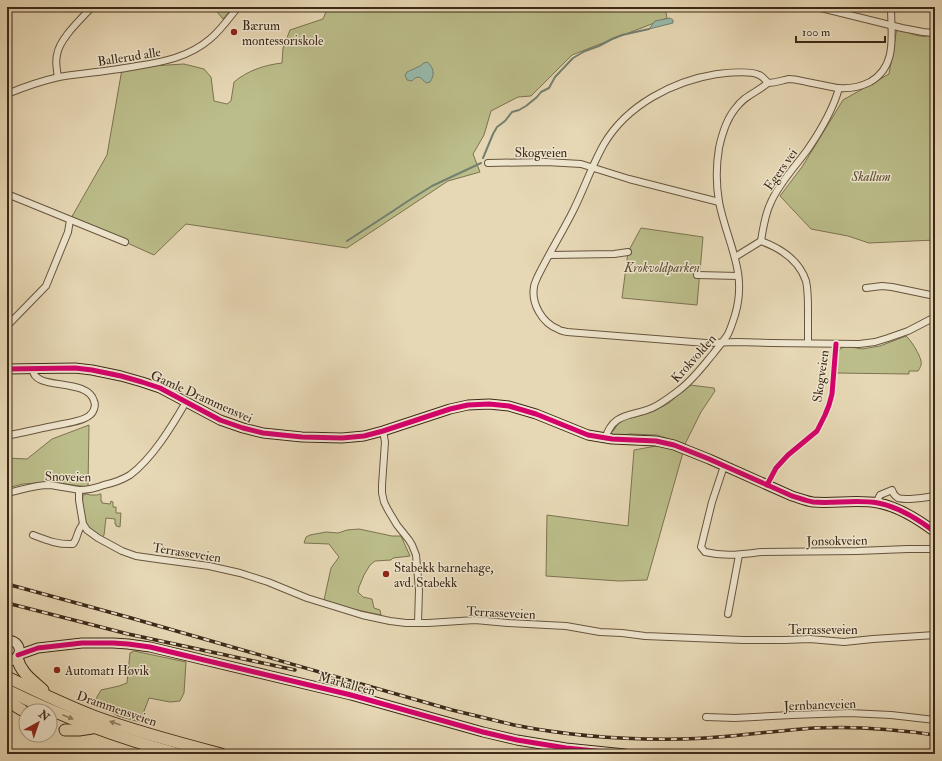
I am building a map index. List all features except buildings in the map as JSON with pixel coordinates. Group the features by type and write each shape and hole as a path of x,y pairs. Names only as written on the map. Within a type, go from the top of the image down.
{"highway":[{"path":"14,658 22,671 54,700"},
{"name":"Drammensveien","path":"7,677 54,700 96,717 177,743 221,754"},
{"name":"Drammensveien","path":"7,690 95,728 178,754"},
{"path":"7,698 18,708"},
{"path":"65,730 95,728"}],"main road":[{"name":"Gamle Drammensvei","path":"7,369 33,370 75,368 101,372 153,385 220,420 234,425 263,433 302,437 342,438 364,436 450,409 468,405 489,404 509,406 546,417 588,435 605,439 651,440 684,449 802,500 813,502 876,503 887,505 904,512 935,532"},
{"path":"7,640 12,640 18,644 38,648"},
{"name":"Markalleen","path":"38,648 98,643 128,644 150,647 351,695 517,740 566,748 625,754"},
{"path":"14,658 20,650 18,644"},
{"path":"14,658 38,648"}],"street":[{"path":"58,78 56,55 60,46 77,22 92,7"},
{"name":"Ballerud alle","path":"7,94 33,84 58,78 157,63 184,55 211,39 238,7"},
{"path":"817,7 934,34"},
{"path":"768,83 776,83 790,79 839,88 858,87 866,84 882,72 889,59 892,48 891,7"},
{"name":"Skogveien","path":"768,83 758,74 742,72 710,75 686,81 667,89 642,104 624,120 604,144 573,211 537,278 534,287 534,299 543,318 550,326 567,332 580,334 706,343 859,344 875,342 888,338 935,317"},
{"name":"Krokvolden","path":"605,439 606,433 615,420 626,415 654,407 680,390 723,342 732,327 740,289 735,257 724,224 719,202 716,168 725,126 734,110 744,99 768,83"},
{"name":"Egers vei","path":"761,241 770,203 788,174 808,149 826,119 837,98 839,88"},
{"name":"Skogveien","path":"488,163 546,162 581,164 593,168"},
{"path":"593,168 629,179 719,202"},
{"path":"7,194 125,242"},
{"path":"7,326 46,286 68,232 70,220"},
{"path":"735,257 761,241 784,252 793,260 802,271 808,292 808,343"},
{"path":"550,255 614,254 628,252"},
{"path":"697,275 738,276"},
{"path":"866,288 882,286 892,287 935,296"},
{"path":"7,435 10,436 86,418 91,414 94,408 95,402 88,392 68,385 43,381 35,376 33,370"},
{"name":"Snoveien","path":"7,493 44,485 79,490 116,482 128,476 143,464 154,450 175,421 186,402"},
{"path":"383,431 385,442 382,493 388,510 397,525 409,540 416,555 419,590 418,622"},
{"name":"Jonsokveien","path":"724,466 712,502 701,547 705,552 739,555 762,552 857,551 908,548 935,549"},
{"path":"33,535 50,542 64,545 73,544 76,541 82,524 79,490"},
{"path":"876,503 880,495 892,490 897,497 901,499 920,499 935,496"},
{"name":"Terrasseveien","path":"82,524 87,530 98,538 122,551 136,556 156,560 210,566 240,572 306,598 362,615 390,621 406,623 475,620 566,626 600,632 645,636 743,640 810,639 844,642 935,635"},
{"path":"728,614 739,555"},
{"name":"Jernbaneveien","path":"706,717 735,718 844,713 892,715 935,720"}],"green space":[{"path":"213,7 233,7 223,19"},
{"path":"328,7 665,7 667,18 572,55 531,96 518,97 491,111 484,135 473,154 480,172 448,181 347,248 186,224 154,255 70,220 107,155 122,69 184,64 204,69 211,77 214,101 227,104 231,101 234,82 256,69 282,63 283,48 290,30 323,19"},
{"name":"Skallum","path":"897,28 920,36 930,36 935,34 935,240 869,243 848,236 811,229 780,196 802,167 843,100 889,74"},
{"name":"Krokvoldparken","path":"641,228 703,237 697,305 622,298 628,252"},
{"path":"906,336 913,344 920,358 921,365 918,371 909,371 909,374 836,373 838,353 840,349 846,346 862,349 880,346"},
{"path":"690,385 714,388 715,391 701,412 685,444 657,435 629,434 605,439 614,430 619,422 654,411 669,403"},
{"path":"89,425 88,487 51,482 23,484 7,488 7,458 27,459 52,439"},
{"path":"656,446 684,449 647,580 619,581 546,576 547,515 628,526 634,450"},
{"path":"101,494 102,503 110,504 111,501 113,502 113,507 116,507 116,513 121,513 120,527 116,526 115,519 106,518 104,535 102,538 88,527 83,514 83,495"},
{"path":"359,529 392,536 401,536 410,556 393,558 391,560 375,561 370,565 364,575 358,592 363,597 372,599 374,608 380,610 381,615 348,608 325,601 331,568 339,557 329,544 304,543 306,537 310,535 326,532 338,533 347,530"},
{"path":"134,651 186,662 184,693 180,701 170,702 149,698 140,722 118,716 94,702 101,690 127,683 130,653"}],"shaded area":[{"path":"670,18 673,20 673,23 649,29 655,21"},
{"path":"427,62 433,71 433,77 430,82 426,83 418,77 412,81 407,80 405,75 407,72"}],"waterway":[{"path":"483,158 497,127 505,121 512,112 526,106 541,92 549,88 555,77 573,58 585,51 622,35 649,29"},
{"path":"347,241 432,186 481,163"}],"railway":[{"path":"7,584 452,710 535,729 619,738 661,739 715,737 830,727 875,728 935,735"},
{"path":"7,603 128,634 295,670"}],"cycle path":[{"path":"767,485 776,468 788,455 817,431 825,415 832,394 836,344"},
{"path":"7,369 75,368 121,376 160,388 220,420 243,428 263,433 302,437 342,438 364,436 450,409 468,405 489,404 509,406 536,414 588,435 612,439 656,441 674,445 792,496 808,501 862,501 893,507 908,514 935,532"},
{"path":"18,655 38,648 82,643 113,643 150,647 351,695 517,740 566,748 625,754"}],"place":[{"name":"Bærum montessoriskole","path":"234,32"},
{"name":"Stabekk barnehage, avd. Stabekk","path":"386,574"},
{"name":"Automat1 Høvik","path":"57,670"}]}
